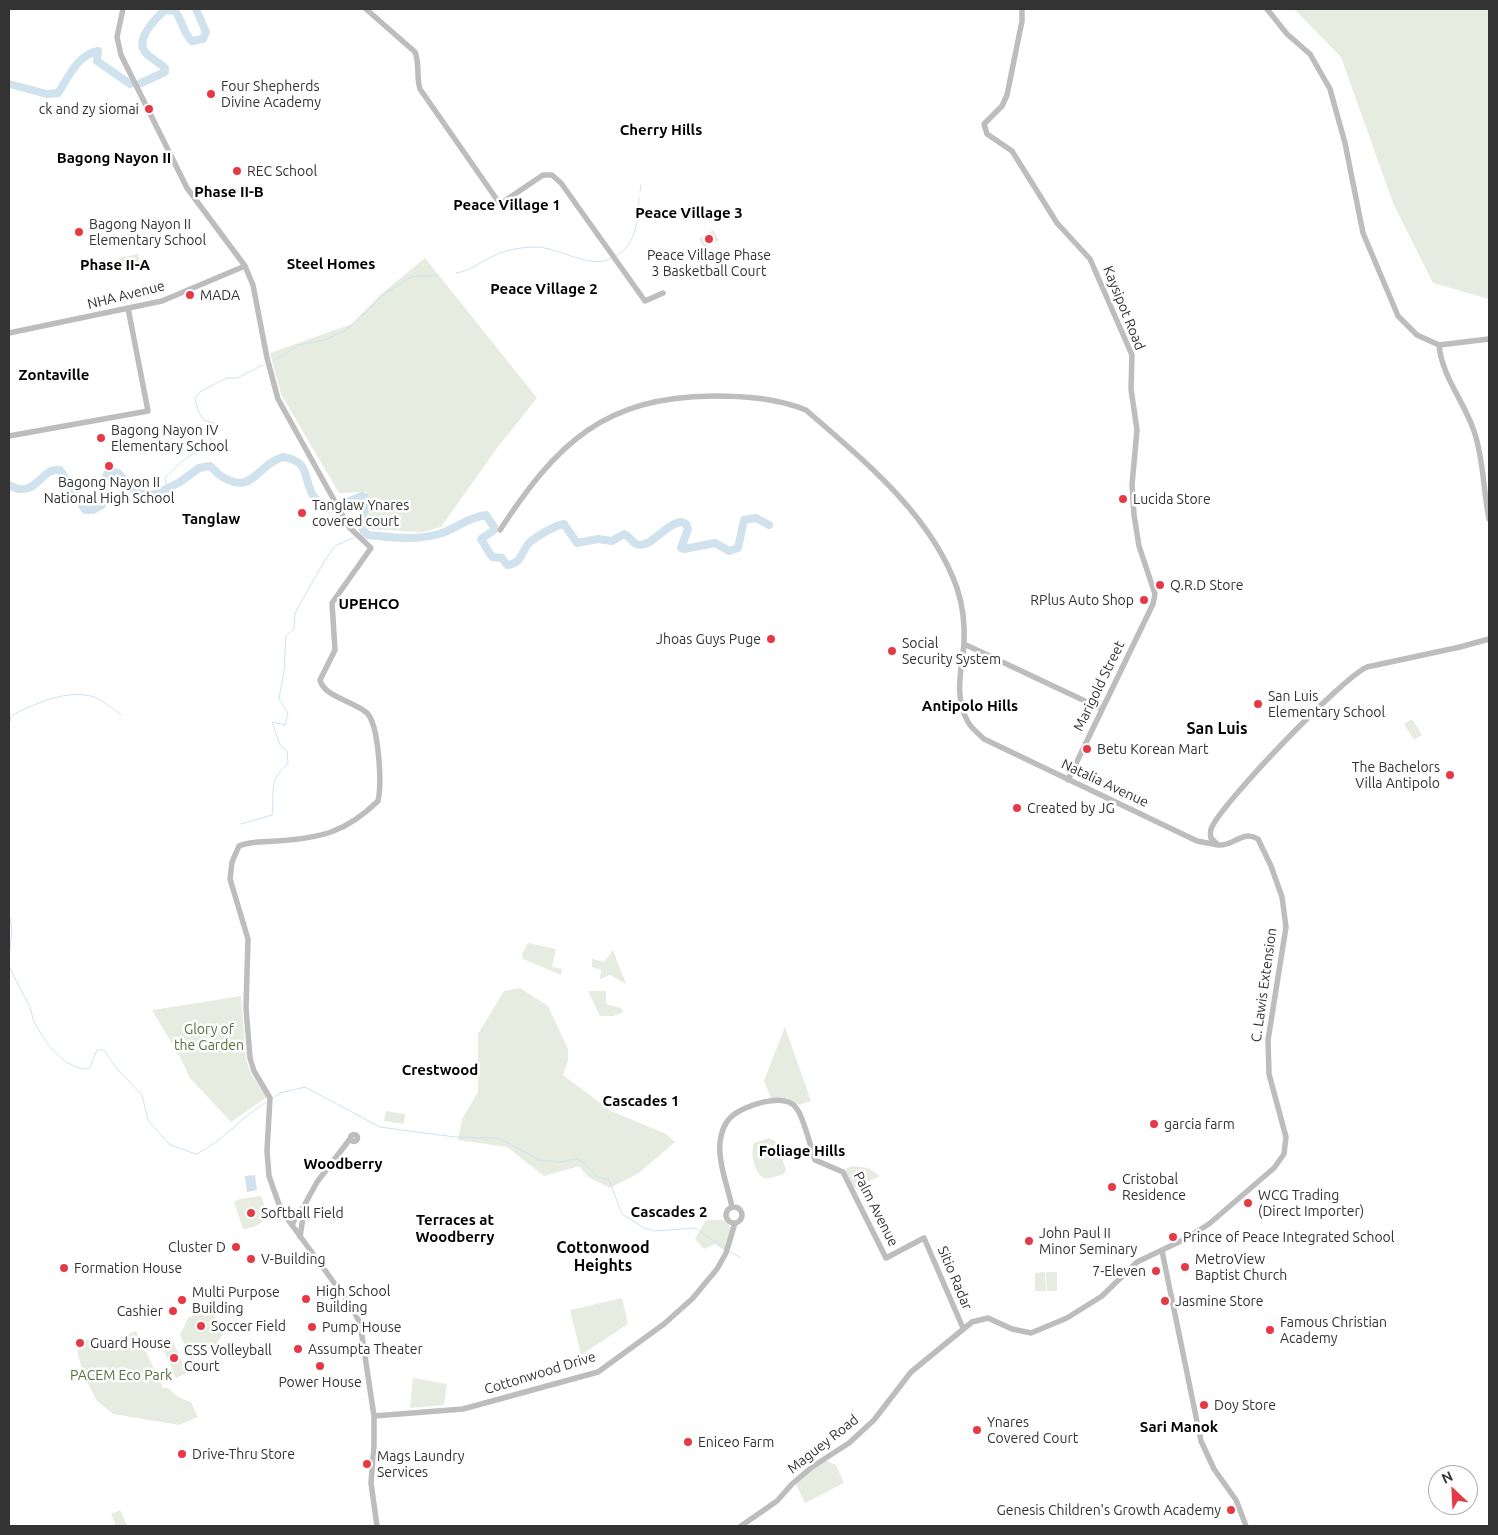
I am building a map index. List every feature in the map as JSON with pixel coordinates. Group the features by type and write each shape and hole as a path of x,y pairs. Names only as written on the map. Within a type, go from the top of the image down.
{"street":[{"path":"123,9 117,37 121,55 188,188 246,266 253,285 269,366 278,399 341,511 357,536 370,548 332,603 335,650 320,680 327,692 362,708 371,718 376,729 378,801 355,821 339,830 300,840 244,844 236,850 232,862 232,889 248,939 246,1008 250,1058 254,1071 270,1098 267,1151 269,1176 278,1204 351,1306 360,1323 374,1416 371,1483 377,1526"},
{"path":"366,9 415,52 418,61 417,81 420,90 500,204 542,175 552,174 645,301 663,293"},
{"name":"Kaysipot Road","path":"1022,9 1022,21 1007,95 1002,106 984,124 984,129 987,134 1012,151 1057,223 1090,259 1132,355 1131,389 1137,430 1132,484 1134,515 1139,546 1155,594 1153,604"},
{"path":"1267,9 1287,34 1310,54 1330,89 1345,144 1363,233 1398,316 1417,335 1438,345 1489,339"},
{"name":"NHA Avenue","path":"9,333 162,301 246,266"},
{"path":"9,436 148,411 128,308"},
{"path":"1438,345 1442,367 1470,420 1476,437 1481,455 1489,519"},
{"path":"500,530 517,506 553,463 587,429 606,417 642,404 680,397 746,396 792,405 806,410 877,472 920,524 941,554 956,587 962,606 964,644 1102,709"},
{"name":"Marigold Street","path":"1068,780 1153,604"},
{"path":"1218,845 1212,838 1211,828 1237,794 1314,711 1354,673 1367,667 1460,648 1489,639"},
{"name":"Natalia Avenue","path":"964,644 958,688 960,702 970,724 984,739 1197,841 1218,845"},
{"name":"C. Lawis Extension","path":"1162,1251 1202,1229 1226,1212 1274,1168 1284,1154 1286,1137 1269,1074 1268,1058 1268,1040 1284,949 1286,926 1282,897 1271,866 1258,839 1244,836 1227,844 1218,845"},
{"name":"Palm Avenue","path":"732,1207 720,1154 720,1144 725,1125 735,1114 758,1103 769,1101 790,1102 797,1109 815,1160 843,1172 886,1258 924,1238"},
{"path":"300,1237 305,1206 317,1182 350,1139"},
{"path":"292,1225 299,1211 305,1206"},
{"path":"732,1207 739,1208 742,1213 741,1220 736,1223 728,1222 726,1215 727,1210 732,1207"},
{"name":"Cottonwood Drive","path":"374,1416 463,1409 598,1372 664,1324 692,1300 726,1253 736,1223"},
{"name":"Sitio Radar","path":"924,1238 963,1328"},
{"path":"1162,1251 1200,1441 1214,1469 1236,1500 1246,1526"},
{"name":"Maguey Road","path":"741,1526 777,1501 792,1484 812,1467 848,1443 874,1420 911,1372 963,1328 980,1318 988,1318 1024,1333 1040,1331 1102,1296 1137,1262 1162,1251"}],"green space":[{"path":"1294,9 1489,9 1489,299 1433,283 1393,203 1341,57"},
{"name":"Peace Village Phase 3 Basketball Court","path":"713,230 719,240 704,248 699,239"},
{"path":"138,254 140,264 122,268 120,258"},
{"path":"425,258 537,398 497,448 441,527 423,532 368,529 367,492 339,493 281,394 270,353 352,324 380,295"},
{"path":"1412,719 1422,735 1414,740 1404,724"},
{"path":"528,943 556,949 552,967 562,969 561,975 523,959 522,954"},
{"path":"613,950 626,984 610,975 600,979 601,970 592,967 592,959 604,962"},
{"path":"520,988 548,1006 568,1049 568,1061 563,1075 611,1111 666,1134 675,1142 639,1173 610,1188 588,1177 579,1166 544,1176 507,1147 458,1140 462,1119 478,1092 478,1034 504,991"},
{"path":"588,991 606,991 606,1004 621,1008 623,1012 614,1016 600,1016"},
{"name":"Glory of the Garden","path":"241,996 246,1059 251,1074 267,1097 231,1122 190,1078 179,1055 152,1010"},
{"path":"785,1027 811,1101 799,1105 786,1098 771,1098 764,1081"},
{"path":"386,1111 405,1114 404,1124 384,1121"},
{"path":"769,1138 775,1141 786,1169 784,1174 766,1179 756,1169 753,1148 754,1143"},
{"path":"852,1166 868,1168 880,1176 854,1188 845,1169"},
{"name":"Softball Field","path":"261,1196 266,1211 265,1218 257,1225 243,1229 234,1202 240,1199"},
{"path":"706,1220 723,1220 732,1228 725,1251 715,1244 704,1249 695,1239"},
{"path":"1045,1272 1046,1291 1035,1291 1035,1273"},
{"path":"1046,1272 1057,1272 1057,1291 1047,1291"},
{"path":"622,1298 628,1324 581,1355 570,1310"},
{"name":"Soccer Field","path":"210,1308 223,1334 210,1350 191,1359 180,1335 188,1318"},
{"name":"PACEM Eco Park","path":"136,1331 163,1388 168,1388 178,1397 191,1402 198,1417 179,1425 113,1414 97,1401 84,1376 77,1351 85,1348 83,1342 95,1337 116,1338"},
{"name":"CSS Volleyball Court","path":"172,1339 187,1373 176,1378 161,1344"},
{"path":"413,1378 447,1384 444,1405 410,1408"},
{"path":"824,1460 836,1465 844,1483 805,1503 795,1482"},
{"path":"120,1510 127,1525 116,1526 111,1514"}],"water":[{"path":"255,1175 257,1190 247,1192 245,1176"}],"waterway":[{"path":"141,83 165,72 165,68 148,55 143,48 142,42 151,24 165,10 175,11 189,38 192,41 203,39 206,32 196,9"},
{"path":"9,84 47,94 58,93 79,62 91,53 98,51 97,61 130,84"},
{"path":"640,192 641,184"},
{"path":"616,256 623,251 632,238 637,222 639,197"},
{"path":"456,273 470,269 501,252 513,249 546,248 585,260 595,261 604,261 612,258"},
{"path":"274,361 299,345 325,340 346,330 387,292 411,277 438,275"},
{"path":"167,488 165,478 178,465 193,454 206,451 212,447 210,438 203,434 213,431 217,424 204,420 198,411 195,398 201,391 227,378 237,378 263,365"},
{"path":"9,485 18,489 26,489 53,470 60,470 85,510 93,510 102,505 104,480 109,471 118,473 136,492 147,495 156,494 180,482 199,468 210,466 218,474 230,481 239,483 247,481 266,466 283,457 301,465 312,494 320,503 330,509 362,496 365,497 362,527 368,535 404,538 430,536 445,532 479,516 486,515 494,527 493,531 481,539 492,557 502,558 507,565 516,562 530,542 564,524 577,543 598,539 612,541 624,534 636,544 642,545 653,540 670,526 682,522 686,524 688,529 681,548 715,543 729,551 738,548 744,520 756,518 769,525"},
{"path":"359,535 364,532"},
{"path":"241,824 272,815 274,782 281,770 288,764 287,751 280,745 272,722 285,725 288,713 279,699 284,671 286,636 294,629 295,613 335,546 355,537"},
{"path":"9,726 11,716 20,711 50,699 70,695 95,697 121,715"},
{"path":"9,913 12,929 9,957"},
{"path":"9,965 30,1007 35,1023 51,1048 64,1061 80,1068 89,1069 97,1050 104,1050 118,1070 142,1095 148,1120 170,1145 196,1154 215,1143 266,1102"},
{"path":"273,1098 280,1093 305,1087 380,1127 455,1137 499,1138 539,1160 560,1162 576,1159 583,1162 598,1177 609,1180 622,1214 644,1228 655,1231 695,1228 726,1249"},
{"path":"729,1251 741,1258"}],"place":[{"name":"Four Shepherds Divine Academy","path":"211,94"},
{"name":"ck and zy siomai","path":"149,109"},
{"name":"REC School","path":"237,171"},
{"name":"Bagong Nayon II Elementary School","path":"79,232"},
{"name":"Peace Village Phase 3 Basketball Court","path":"709,239"},
{"name":"MADA","path":"190,295"},
{"name":"Bagong Nayon IV Elementary School","path":"101,438"},
{"name":"Bagong Nayon II National High School","path":"109,466"},
{"name":"Lucida Store","path":"1123,499"},
{"name":"Tanglaw Ynares covered court","path":"302,513"},
{"name":"Q.R.D Store","path":"1160,585"},
{"name":"RPlus Auto Shop","path":"1144,600"},
{"name":"Jhoas Guys Puge","path":"771,639"},
{"name":"Social Security System","path":"892,651"},
{"name":"San Luis Elementary School","path":"1258,704"},
{"name":"Betu Korean Mart","path":"1087,749"},
{"name":"The Bachelors Villa Antipolo","path":"1450,775"},
{"name":"Created by JG","path":"1017,808"},
{"name":"garcia farm","path":"1154,1124"},
{"name":"Cristobal Residence","path":"1112,1187"},
{"name":"WCG Trading (Direct Importer)","path":"1248,1203"},
{"name":"Softball Field","path":"251,1213"},
{"name":"Prince of Peace Integrated School","path":"1173,1237"},
{"name":"John Paul II Minor Seminary","path":"1029,1241"},
{"name":"Cluster D","path":"236,1247"},
{"name":"V-Building","path":"251,1259"},
{"name":"MetroView Baptist Church","path":"1185,1267"},
{"name":"Formation House","path":"64,1268"},
{"name":"7-Eleven","path":"1156,1271"},
{"name":"High School Building","path":"306,1299"},
{"name":"Multi Purpose Building","path":"182,1300"},
{"name":"Jasmine Store","path":"1165,1301"},
{"name":"Cashier","path":"173,1311"},
{"name":"Soccer Field","path":"201,1326"},
{"name":"Pump House","path":"312,1327"},
{"name":"Famous Christian Academy","path":"1270,1330"},
{"name":"Guard House","path":"80,1343"},
{"name":"Assumpta Theater","path":"298,1349"},
{"name":"CSS Volleyball Court","path":"174,1358"},
{"name":"Power House","path":"320,1366"},
{"name":"Doy Store","path":"1204,1405"},
{"name":"Ynares Covered Court","path":"977,1430"},
{"name":"Eniceo Farm","path":"688,1442"},
{"name":"Drive-Thru Store","path":"182,1454"},
{"name":"Mags Laundry Services","path":"367,1464"},
{"name":"Genesis Children's Growth Academy","path":"1231,1510"}],"district":[{"name":"Cherry Hills","path":"661,130"},
{"name":"Bagong Nayon II","path":"114,158"},
{"name":"Phase II-B","path":"229,192"},
{"name":"Peace Village 1","path":"507,205"},
{"name":"Peace Village 3","path":"689,213"},
{"name":"Steel Homes","path":"331,264"},
{"name":"Phase II-A","path":"115,265"},
{"name":"Peace Village 2","path":"544,289"},
{"name":"Zontaville","path":"54,375"},
{"name":"Tanglaw","path":"211,519"},
{"name":"UPEHCO","path":"369,604"},
{"name":"Antipolo Hills","path":"970,706"},
{"name":"San Luis","path":"1217,729"},
{"name":"Crestwood","path":"440,1070"},
{"name":"Cascades 1","path":"641,1101"},
{"name":"Foliage Hills","path":"802,1151"},
{"name":"Woodberry","path":"343,1164"},
{"name":"Cascades 2","path":"669,1212"},
{"name":"Terraces at Woodberry","path":"455,1228"},
{"name":"Cottonwood Heights","path":"603,1257"},
{"name":"Sari Manok","path":"1179,1427"}]}
